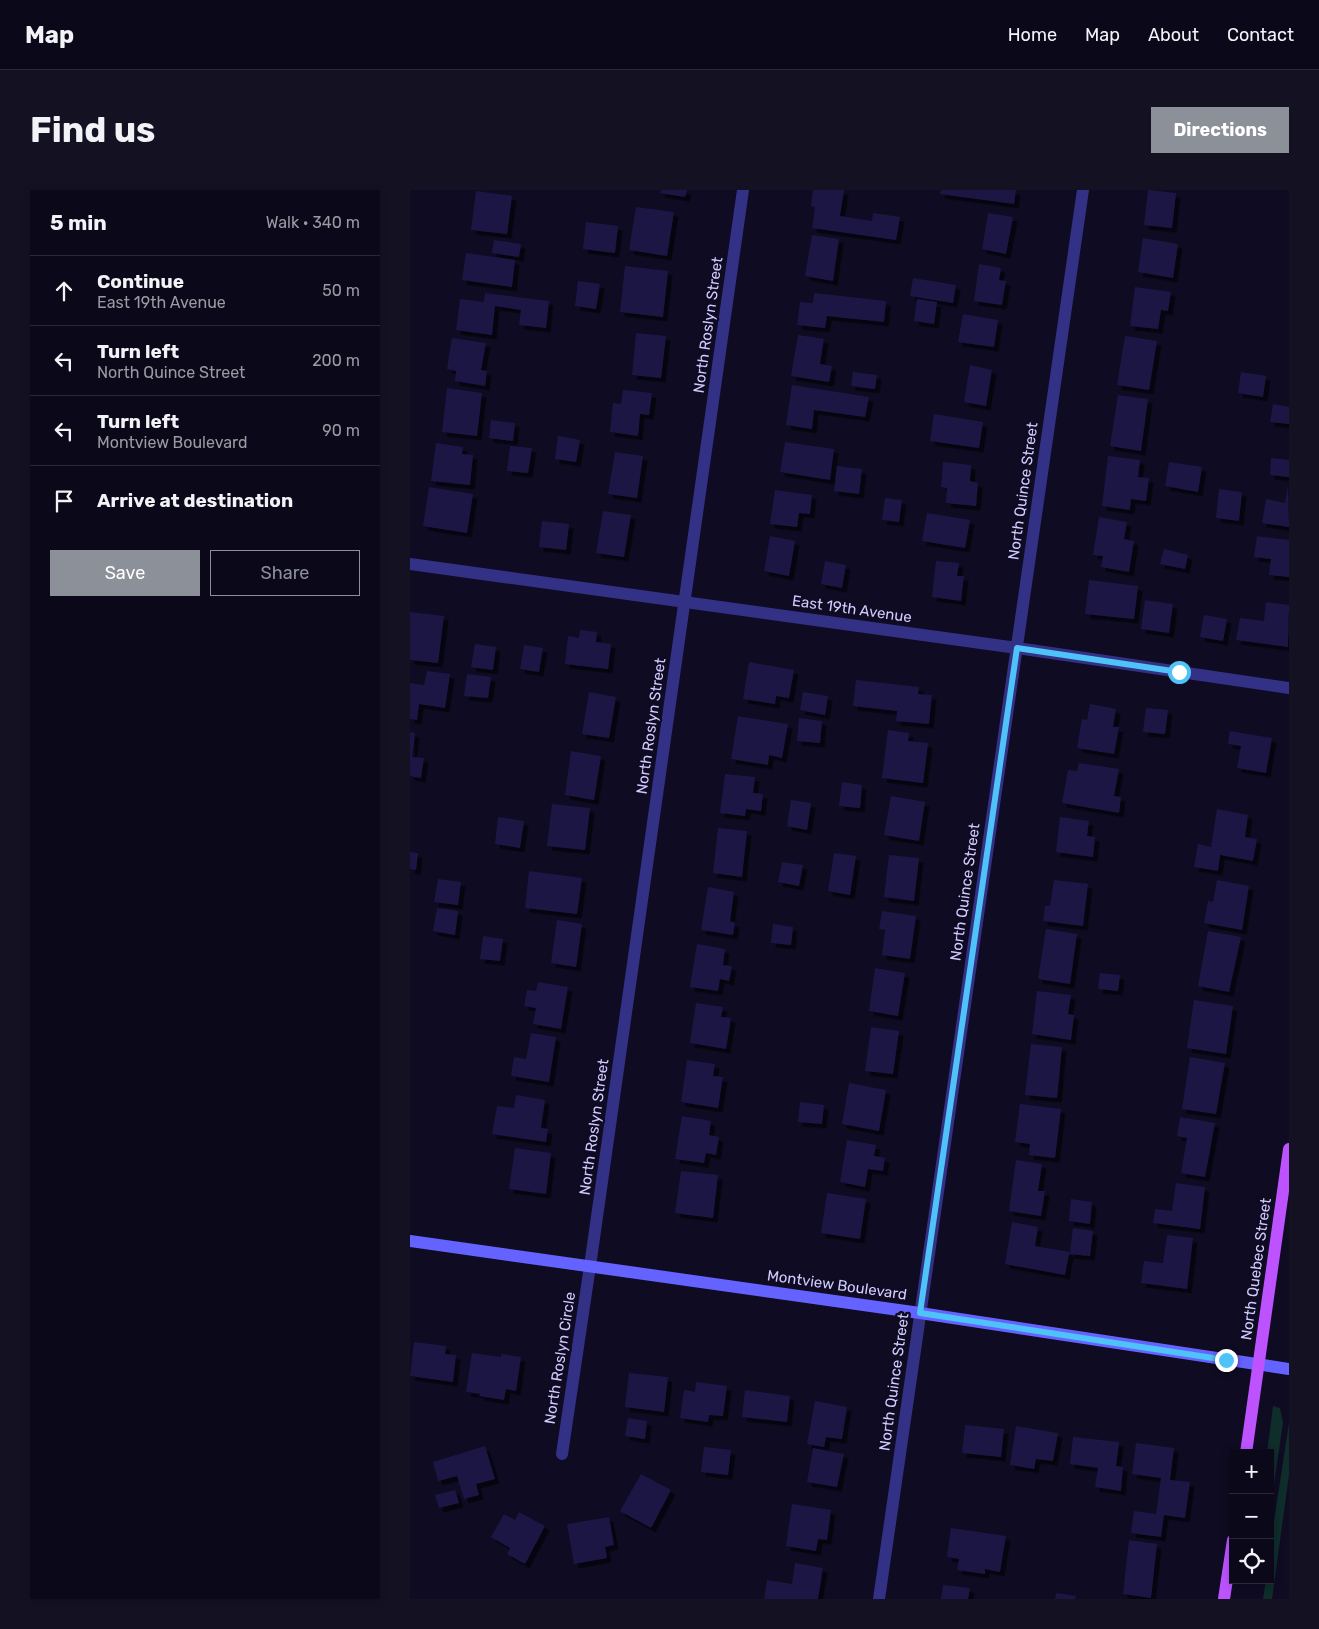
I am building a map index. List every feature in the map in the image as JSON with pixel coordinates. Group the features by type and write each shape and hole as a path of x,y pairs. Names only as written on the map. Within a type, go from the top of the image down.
{"main road":[{"name":"North Quebec Street","path":"1247,1449 1289,1149"},
{"name":"Montview Boulevard","path":"410,1241 920,1313 1289,1370"},
{"path":"1224,1599 1229,1566"}],"street":[{"name":"North Roslyn Street","path":"590,1266 743,190"},
{"name":"North Quince Street","path":"879,1599 1083,190"},
{"name":"East 19th Avenue","path":"410,564 1017,648 1289,688"},
{"name":"North Roslyn Circle","path":"562,1454 590,1266"}],"green space":[{"path":"1273,1406 1280,1408 1283,1423 1274,1484 1274,1449 1268,1449"},
{"path":"1289,1423 1289,1475 1272,1599 1263,1599 1265,1584 1274,1584 1274,1521"}],"building":[{"path":"661,190 687,190 685,197 660,193"},
{"path":"813,190 844,190 840,216 872,221 873,213 900,217 896,240 812,228 815,207 811,206"},
{"path":"941,190 1016,190 1014,204 940,194"},
{"path":"1148,190 1176,193 1172,228 1144,225"},
{"path":"476,191 512,196 507,234 471,230"},
{"path":"636,207 674,212 667,256 629,250"},
{"path":"988,213 1013,217 1006,254 982,249"},
{"path":"586,222 618,226 615,253 583,249"},
{"path":"812,235 839,239 833,281 805,276"},
{"path":"1143,238 1178,244 1173,278 1138,272"},
{"path":"494,240 521,244 519,257 492,253"},
{"path":"466,253 515,260 512,287 462,280"},
{"path":"979,264 1001,268 999,280 1006,281 1002,305 974,301"},
{"path":"625,266 668,271 663,317 620,312"},
{"path":"913,278 956,285 953,303 910,296"},
{"path":"578,281 600,284 596,309 575,306"},
{"path":"1135,287 1171,292 1168,311 1161,310 1158,329 1130,326"},
{"path":"485,293 549,301 546,328 519,325 521,310 495,306 492,335 456,330 460,299 484,302"},
{"path":"814,293 886,301 884,322 827,316 825,328 797,325 800,302 813,303"},
{"path":"917,299 937,302 934,324 914,321"},
{"path":"963,314 998,320 994,347 958,342"},
{"path":"636,333 666,336 661,378 632,375"},
{"path":"798,335 824,339 820,364 832,366 829,382 791,376"},
{"path":"1125,336 1157,341 1149,390 1117,385"},
{"path":"452,338 486,343 481,370 487,371 485,386 455,381 456,371 447,369"},
{"path":"970,365 992,370 986,406 964,402"},
{"path":"853,372 877,375 875,389 851,386"},
{"path":"1241,372 1266,376 1263,397 1238,393"},
{"path":"792,385 869,397 865,417 814,410 812,429 786,425"},
{"path":"447,388 482,393 477,436 442,432"},
{"path":"623,390 652,393 649,415 640,414 638,436 610,432 613,403 621,404"},
{"path":"1118,395 1148,399 1141,451 1110,446"},
{"path":"1273,404 1289,407 1289,424 1270,422"},
{"path":"934,414 983,422 979,448 930,441"},
{"path":"491,420 515,423 513,441 489,438"},
{"path":"558,436 580,440 576,462 555,459"},
{"path":"785,442 834,449 830,480 780,472"},
{"path":"436,443 463,447 462,454 473,455 470,485 431,481"},
{"path":"510,446 532,448 528,473 507,471"},
{"path":"615,452 643,456 637,498 608,494"},
{"path":"1108,456 1140,460 1138,477 1149,478 1146,501 1131,499 1130,510 1102,506"},
{"path":"1271,458 1289,460 1289,477 1270,475"},
{"path":"943,462 971,465 970,481 978,483 976,506 946,503 947,488 941,487"},
{"path":"1169,462 1202,467 1198,492 1165,486"},
{"path":"837,466 862,469 859,494 834,491"},
{"path":"1288,485 1289,527 1262,523 1266,499 1285,503"},
{"path":"429,487 473,494 467,533 423,526"},
{"path":"1219,489 1242,492 1239,521 1216,518"},
{"path":"775,490 812,495 810,514 799,513 797,527 770,524"},
{"path":"885,498 902,500 899,522 882,520"},
{"path":"603,511 631,515 624,557 596,553"},
{"path":"927,513 970,520 965,548 922,541"},
{"path":"1099,517 1127,522 1124,539 1134,541 1129,572 1101,567 1103,556 1093,555"},
{"path":"542,521 569,524 566,550 539,547"},
{"path":"770,536 795,541 789,576 764,571"},
{"path":"1257,536 1289,540 1289,577 1269,575 1271,559 1254,557"},
{"path":"1164,549 1188,555 1185,569 1160,564"},
{"path":"825,561 846,565 842,588 821,584"},
{"path":"936,561 959,563 957,576 964,576 961,601 932,597"},
{"path":"1089,580 1138,586 1134,619 1085,614"},
{"path":"1145,600 1173,604 1169,633 1141,629"},
{"path":"1266,602 1289,605 1288,647 1236,640 1240,618 1264,621"},
{"path":"410,612 444,616 438,663 410,660"},
{"path":"1204,615 1227,619 1223,641 1200,637"},
{"path":"580,630 597,632 596,642 611,644 608,669 565,664 568,636 579,638"},
{"path":"475,644 496,647 493,670 471,667"},
{"path":"524,645 543,648 539,672 520,669"},
{"path":"749,662 794,670 789,698 776,696 775,704 743,699"},
{"path":"427,671 450,674 445,708 419,704 417,720 410,719 410,683 424,685"},
{"path":"467,674 491,677 488,698 464,696"},
{"path":"856,680 919,687 918,694 932,695 929,724 896,721 897,711 853,706"},
{"path":"589,692 616,697 609,738 582,734"},
{"path":"803,692 828,696 825,715 800,710"},
{"path":"1090,704 1116,709 1113,727 1119,727 1114,754 1077,748 1082,719 1087,720"},
{"path":"1146,708 1168,710 1165,734 1143,732"},
{"path":"738,716 788,724 782,758 769,755 768,765 731,759"},
{"path":"799,718 822,721 820,743 797,741"},
{"path":"888,730 909,733 908,741 928,743 923,783 882,778"},
{"path":"1230,731 1272,738 1266,773 1237,768 1241,746 1228,744"},
{"path":"410,732 415,733 412,757 424,758 421,778 410,776"},
{"path":"571,751 601,756 594,800 565,795"},
{"path":"1079,763 1119,769 1114,796 1121,797 1119,813 1062,803 1068,770 1077,771"},
{"path":"725,774 755,777 753,793 763,794 761,811 746,809 745,816 720,813"},
{"path":"842,782 862,785 860,808 839,806"},
{"path":"891,796 925,802 919,841 884,835"},
{"path":"791,800 811,803 807,830 787,826"},
{"path":"552,804 590,808 585,850 547,846"},
{"path":"1217,809 1248,815 1245,837 1257,839 1253,861 1220,855 1218,871 1194,867 1198,844 1211,847"},
{"path":"498,817 524,821 520,848 495,844"},
{"path":"1060,817 1089,821 1087,836 1095,837 1093,857 1056,852"},
{"path":"718,828 747,831 742,877 713,873"},
{"path":"410,852 418,853 416,870 410,869"},
{"path":"834,853 856,856 850,895 828,891"},
{"path":"889,855 919,858 914,901 884,897"},
{"path":"782,862 803,865 799,886 778,882"},
{"path":"529,871 582,878 577,914 525,908"},
{"path":"438,879 461,882 458,905 434,902"},
{"path":"1054,880 1088,884 1083,926 1043,921 1045,906 1050,906"},
{"path":"1217,880 1249,886 1242,930 1204,923 1208,901 1213,902"},
{"path":"708,887 734,892 730,921 735,923 733,935 701,930"},
{"path":"437,908 458,911 455,935 433,931"},
{"path":"882,911 916,916 910,959 882,955 885,930 879,929"},
{"path":"557,920 582,924 576,967 551,963"},
{"path":"773,924 793,927 791,945 771,943"},
{"path":"1046,929 1077,934 1070,984 1038,979"},
{"path":"1208,931 1241,937 1229,992 1198,986"},
{"path":"483,936 503,939 500,961 480,959"},
{"path":"697,944 725,949 723,965 732,966 729,981 720,979 718,991 690,987"},
{"path":"875,968 905,973 898,1016 869,1011"},
{"path":"1100,973 1120,975 1118,991 1098,989"},
{"path":"538,982 568,987 561,1029 533,1024 536,1008 524,1006 527,990 536,991"},
{"path":"1037,991 1071,995 1068,1014 1074,1015 1071,1040 1032,1034"},
{"path":"1194,1000 1233,1006 1226,1054 1187,1048"},
{"path":"696,1003 723,1007 721,1017 731,1018 726,1049 690,1043"},
{"path":"871,1027 899,1031 893,1074 865,1071"},
{"path":"531,1033 556,1037 549,1082 511,1076 514,1057 526,1059"},
{"path":"1031,1044 1062,1047 1057,1098 1025,1095"},
{"path":"1190,1057 1225,1063 1216,1114 1182,1109"},
{"path":"687,1060 715,1064 713,1076 723,1077 718,1108 681,1102"},
{"path":"849,1083 886,1090 879,1131 842,1124"},
{"path":"516,1095 545,1100 541,1128 548,1129 546,1142 492,1134 497,1106 514,1108"},
{"path":"800,1102 824,1105 822,1124 798,1122"},
{"path":"1020,1104 1061,1109 1055,1158 1029,1155 1030,1144 1015,1142"},
{"path":"682,1116 711,1121 709,1135 719,1137 716,1155 706,1153 704,1163 675,1159"},
{"path":"1180,1117 1215,1123 1205,1177 1181,1173 1187,1138 1177,1136"},
{"path":"847,1140 876,1145 874,1156 885,1158 883,1171 868,1169 865,1187 840,1182"},
{"path":"515,1148 551,1153 546,1194 509,1189"},
{"path":"1016,1160 1042,1164 1038,1191 1045,1191 1041,1216 1009,1211"},
{"path":"681,1171 718,1175 713,1218 675,1213"},
{"path":"1176,1183 1205,1187 1200,1229 1153,1223 1155,1209 1172,1211"},
{"path":"827,1193 866,1199 860,1239 821,1233"},
{"path":"1071,1199 1092,1202 1090,1224 1069,1221"},
{"path":"1012,1222 1038,1227 1035,1246 1070,1252 1073,1228 1093,1231 1090,1256 1069,1254 1065,1275 1005,1264"},
{"path":"1167,1235 1193,1238 1187,1289 1141,1283 1144,1261 1163,1263"},
{"path":"414,1342 446,1346 445,1354 456,1355 453,1382 410,1376"},
{"path":"472,1353 501,1357 501,1354 521,1357 516,1391 506,1389 504,1400 466,1392"},
{"path":"629,1373 668,1377 664,1412 625,1407"},
{"path":"696,1382 727,1386 723,1416 709,1415 708,1422 680,1418 684,1390 695,1392"},
{"path":"745,1390 790,1396 787,1422 742,1417"},
{"path":"815,1401 847,1407 842,1439 826,1437 824,1447 807,1444"},
{"path":"628,1418 647,1421 645,1439 625,1436"},
{"path":"965,1425 1004,1429 1001,1457 962,1453"},
{"path":"1016,1426 1058,1433 1053,1461 1036,1459 1034,1469 1010,1465"},
{"path":"1073,1437 1119,1442 1116,1466 1123,1467 1121,1491 1095,1487 1098,1468 1070,1464"},
{"path":"1136,1443 1174,1448 1170,1480 1190,1482 1185,1518 1164,1515 1161,1537 1131,1533 1134,1511 1156,1514 1161,1478 1132,1474"},
{"path":"485,1446 495,1479 476,1484 479,1495 464,1499 457,1476 438,1481 433,1462"},
{"path":"704,1447 731,1450 728,1475 701,1472"},
{"path":"813,1448 844,1454 837,1487 807,1482"},
{"path":"641,1474 671,1490 651,1528 620,1511"},
{"path":"455,1490 459,1503 439,1508 435,1495"},
{"path":"792,1504 831,1510 827,1540 818,1539 816,1551 786,1546"},
{"path":"519,1512 545,1526 525,1564 507,1554 510,1548 491,1537 504,1514 515,1520"},
{"path":"609,1517 614,1545 605,1547 607,1558 574,1564 567,1524"},
{"path":"951,1528 1006,1536 1000,1572 985,1569 985,1574 957,1570 959,1559 947,1557"},
{"path":"1129,1540 1157,1544 1151,1598 1123,1594"},
{"path":"795,1563 823,1568 818,1599 764,1599 767,1580 792,1584"},
{"path":"943,1585 970,1588 968,1599 941,1599"},
{"path":"1056,1593 1076,1596 1075,1599 1055,1599"}],"route":[{"path":"1179,672 1017,648 920,1313 1226,1360"}]}
